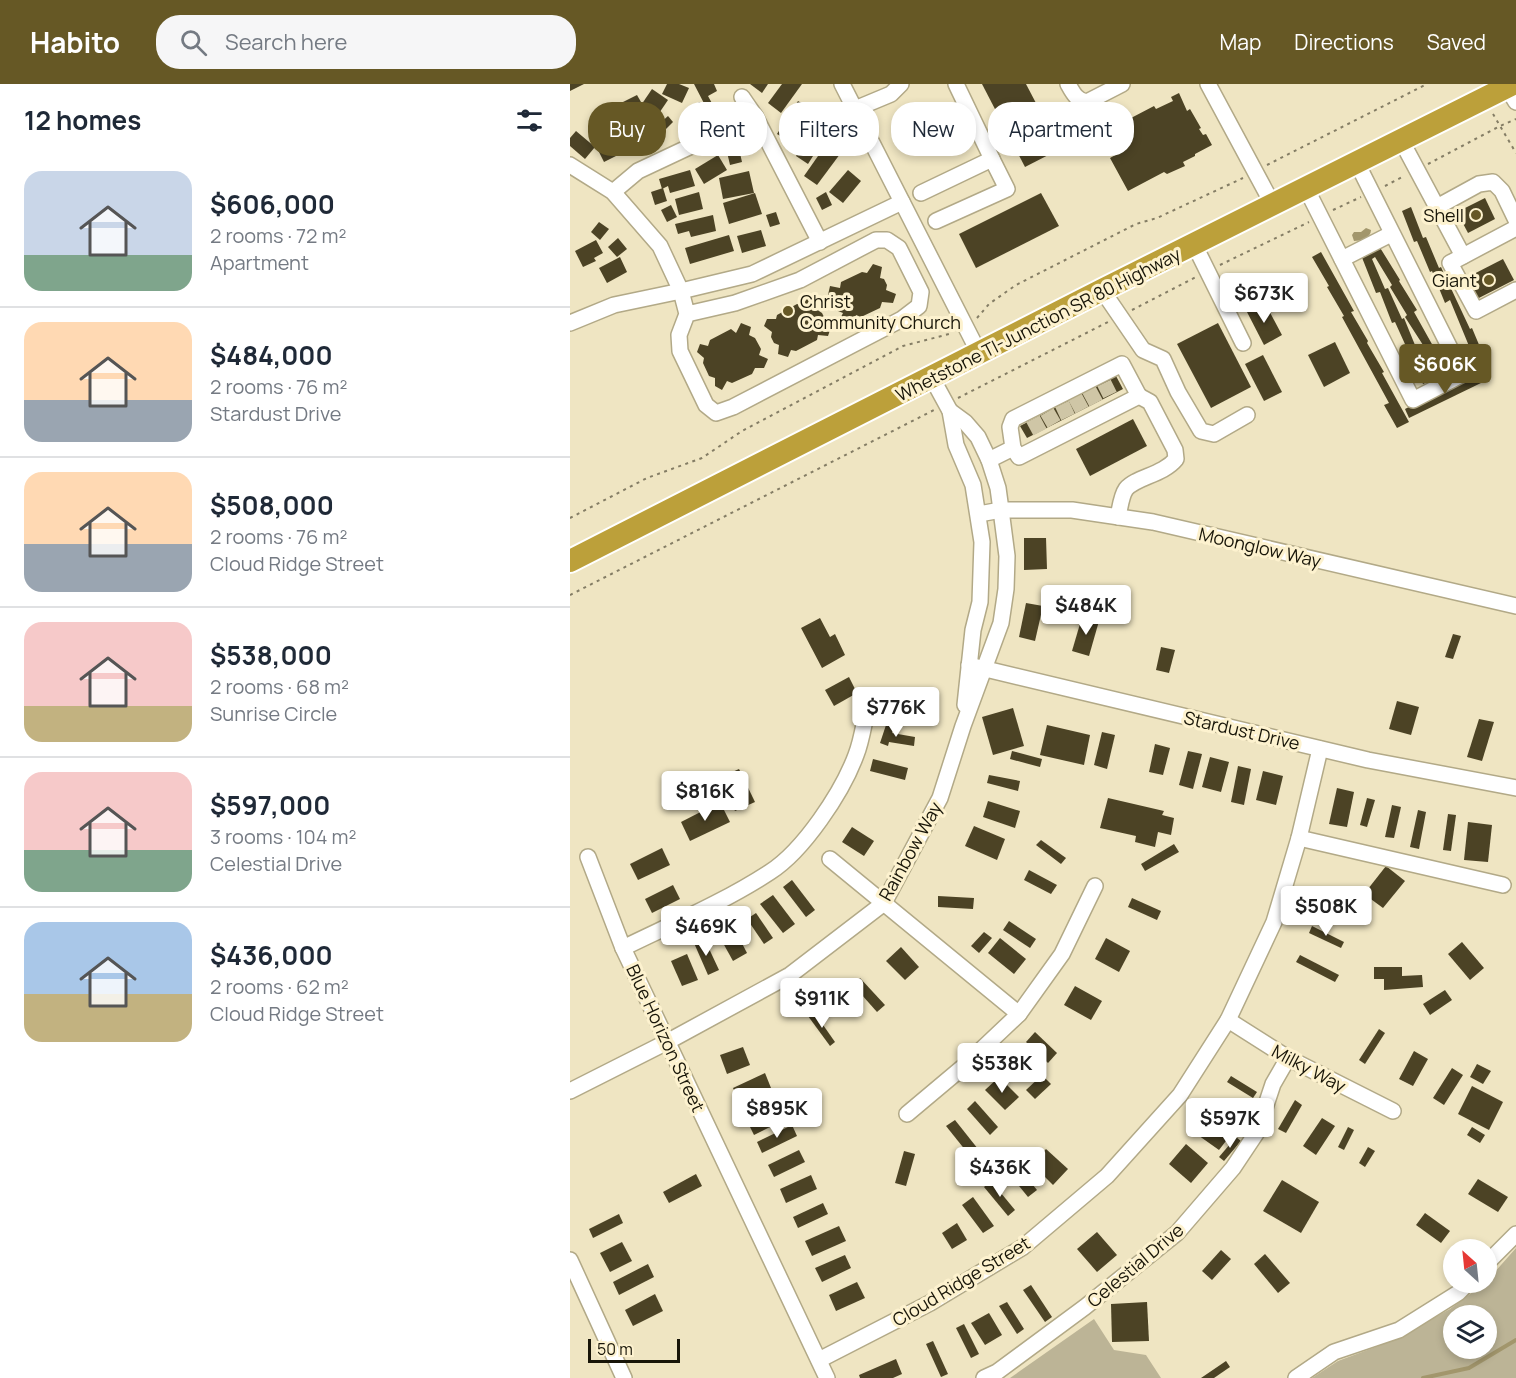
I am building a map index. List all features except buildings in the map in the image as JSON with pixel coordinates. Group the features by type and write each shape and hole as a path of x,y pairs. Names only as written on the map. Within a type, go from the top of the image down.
{"highway":[{"name":"Whetstone TI-Junction SR 80 Highway","path":"570,561 1305,188 1510,89"}],"street":[{"path":"842,84 851,102"},
{"path":"872,102 891,94 901,84"},
{"path":"936,221 1007,189 956,84"},
{"path":"1068,84 1074,95 1082,102 1087,102 1122,84"},
{"path":"1208,84 1273,205"},
{"path":"742,97 745,102"},
{"path":"1401,140 1463,256"},
{"path":"767,141 827,266"},
{"path":"613,192 638,171 678,152"},
{"path":"879,156 979,353"},
{"path":"921,193 992,159"},
{"path":"1305,188 1413,400 1463,374 1357,162"},
{"path":"570,165 613,192 660,246 681,291 687,314 679,335 680,351 706,405 716,413 733,407 902,319 919,306 921,292 899,248 886,240 876,240 800,280 735,303 687,314"},
{"path":"1437,207 1479,184 1493,182 1502,191 1516,220"},
{"path":"570,323 614,305 752,274 902,202"},
{"path":"1516,228 1450,263 1476,311 1516,290"},
{"path":"1342,259 1391,234"},
{"path":"1194,244 1244,343"},
{"path":"1102,290 1143,350 1163,359 1178,392 1201,431 1214,434 1247,415"},
{"path":"1128,375 1143,350"},
{"path":"1119,517 1122,498 1127,487 1170,466 1176,459 1175,450 1150,402 1139,396 1107,390 1072,408 1037,426 1013,419 1010,428 1014,448 1019,457 1037,426 1072,408 1107,390 1122,364 1139,396"},
{"name":"Rainbow Way","path":"932,378 948,407 956,445 973,484 979,513 982,570 980,602 973,630 963,726"},
{"name":"Rainbow Way","path":"570,1091 668,1042 790,975 884,903 940,798 963,726 986,669 1001,623 1006,589 1007,556 998,488 989,460 972,429 948,407"},
{"path":"989,460 1014,448"},
{"name":"Moonglow Way","path":"979,513 1001,510 1072,510 1153,522 1516,606"},
{"name":"Stardust Drive","path":"969,665 1368,760 1516,788"},
{"path":"623,948 721,900 772,871 802,843 831,805 856,756 868,706"},
{"name":"Cloud Ridge Street","path":"819,1360 930,1303 1023,1246 1107,1176 1180,1095 1228,1020 1274,922 1299,838 1320,748"},
{"path":"1299,838 1503,885"},
{"name":"Blue Horizon Street","path":"588,857 623,948 827,1378"},
{"path":"830,859 1019,1014"},
{"path":"907,1114 963,1067 1019,1014 1062,954 1095,886"},
{"name":"Milky Way","path":"1228,1020 1288,1058 1393,1112"},
{"name":"Celestial Drive","path":"984,1378 997,1372 1085,1307 1177,1233 1233,1168 1257,1132 1274,1084 1288,1058"},
{"path":"1497,1253 1516,1234"},
{"path":"570,1260 624,1378"},
{"path":"1296,1378 1334,1352 1399,1330 1458,1293"}],"path":[{"path":"570,518 647,478 702,458 742,431 903,346 931,337 967,330 989,304 1016,285 1136,224 1157,218 1254,172 1427,84"},
{"path":"570,595 948,407 1207,271 1417,170 1516,119"},
{"path":"1500,126 1516,153"}],"shaded area":[{"path":"1366,228 1371,230 1369,235 1362,240 1354,241 1352,235 1354,232 1361,232"},
{"path":"1516,1248 1516,1378 1312,1378 1338,1361 1389,1342 1443,1313 1443,1359 1497,1359 1497,1305 1455,1305 1471,1293 1497,1293 1497,1270"},
{"path":"1094,1319 1114,1350 1146,1355 1161,1378 1010,1378"}],"waterway":[{"path":"1423,1378 1469,1368 1516,1340"}],"tunnel":[{"path":"1104,383 1110,395"},
{"path":"1089,390 1096,403"},
{"path":"1075,397 1082,410"},
{"path":"1062,404 1068,417"},
{"path":"1047,412 1054,424"},
{"path":"1033,419 1040,432"}],"place":[{"name":"Shell","path":"1476,215"},
{"name":"Giant","path":"1489,280"},
{"name":"Christ Community Church","path":"788,311"}]}
